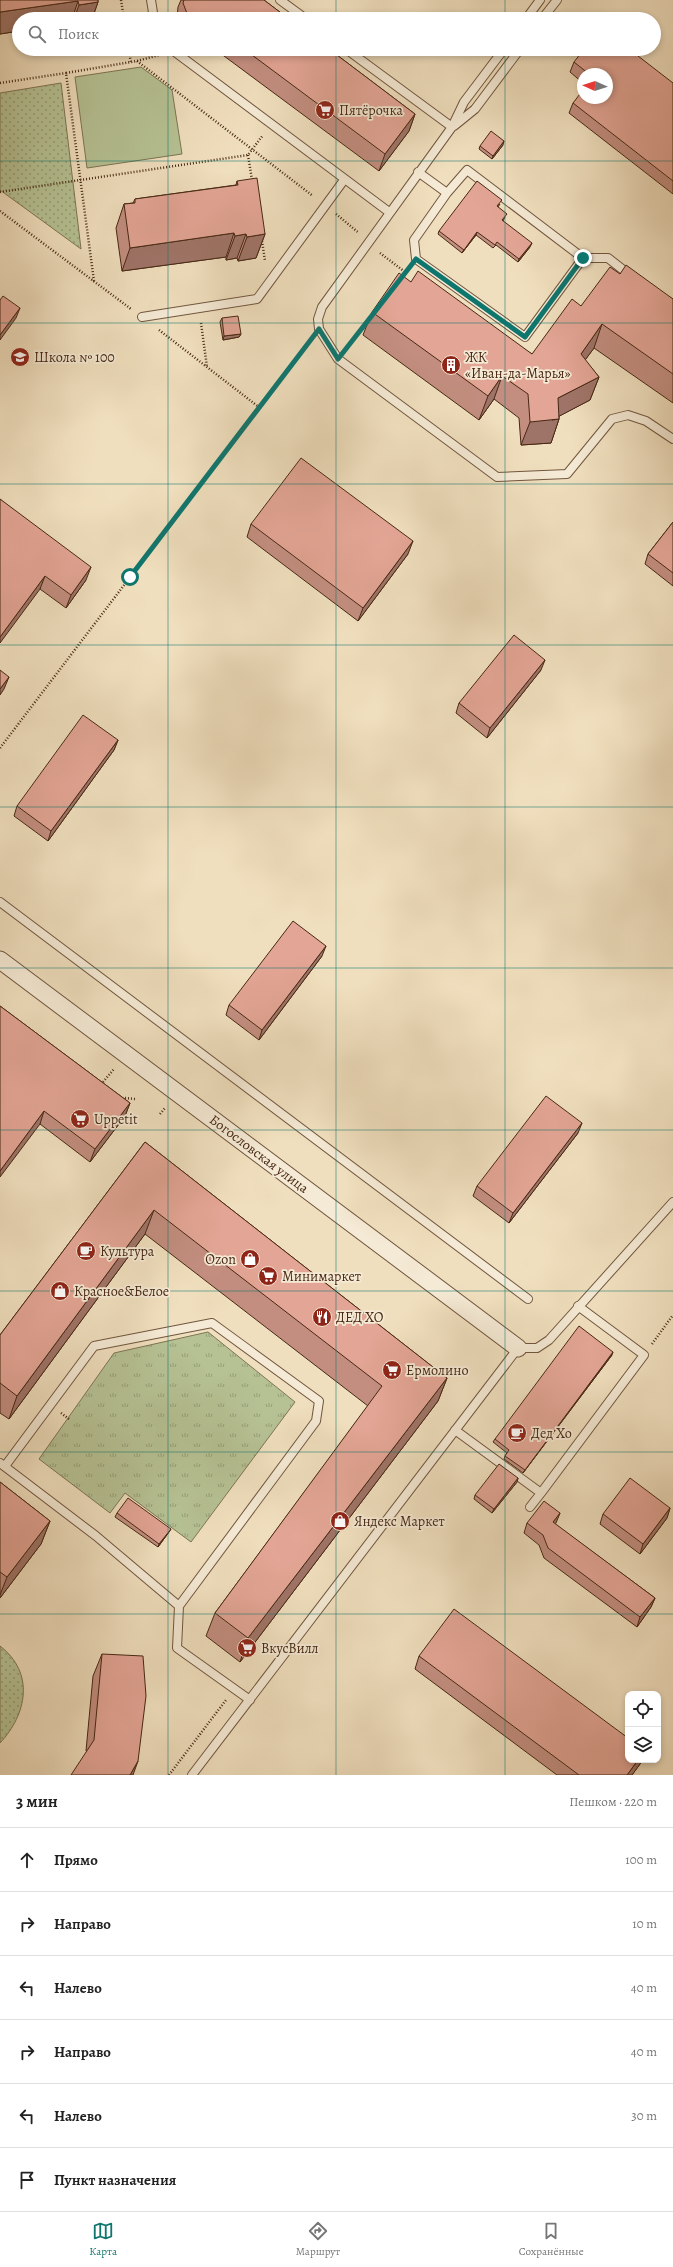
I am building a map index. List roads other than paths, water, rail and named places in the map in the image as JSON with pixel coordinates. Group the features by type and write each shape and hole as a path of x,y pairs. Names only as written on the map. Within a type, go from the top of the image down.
{"street":[{"name":"Богословская улица","path":"0,960 518,1348"}],"lane":[{"path":"151,0 153,12"},
{"path":"280,0 296,12"},
{"path":"531,12 540,0"},
{"path":"548,12 557,0"},
{"path":"180,56 344,180 389,212"},
{"path":"355,56 452,128"},
{"path":"452,128 464,102 499,56"},
{"path":"515,56 475,109 452,128 389,212 322,307 318,320 319,329 338,359 498,477 566,474 612,419 628,415 646,421 673,439"},
{"path":"583,258 525,337 416,259 414,240 447,193 467,170 583,258 608,258 637,280"},
{"path":"418,172 447,193"},
{"path":"142,316 257,299 344,180"},
{"path":"0,902 528,1299"},
{"path":"192,1775 518,1348 537,1348 549,1340 673,1202"},
{"path":"530,1507 644,1355 578,1306"},
{"path":"179,1606 96,1536 2,1465 94,1346 212,1323 319,1401 316,1421 179,1606 177,1648 250,1700"},
{"path":"455,1430 541,1493"}],"place":[{"name":"Пятёрочка","path":"325,110"},
{"name":"Школа № 100","path":"20,357"},
{"name":"ЖК «Иван-да-Марья»","path":"451,365"},
{"name":"Uppetit","path":"80,1119"},
{"name":"Культура","path":"86,1251"},
{"name":"Ozon","path":"250,1259"},
{"name":"Минимаркет","path":"268,1276"},
{"name":"Красное&Белое","path":"60,1291"},
{"name":"ДЕД ХО","path":"322,1317"},
{"name":"Ермолино","path":"392,1370"},
{"name":"Дед Хо","path":"517,1433"},
{"name":"Яндекс Маркет","path":"340,1521"},
{"name":"ВкусВилл","path":"247,1648"}]}
